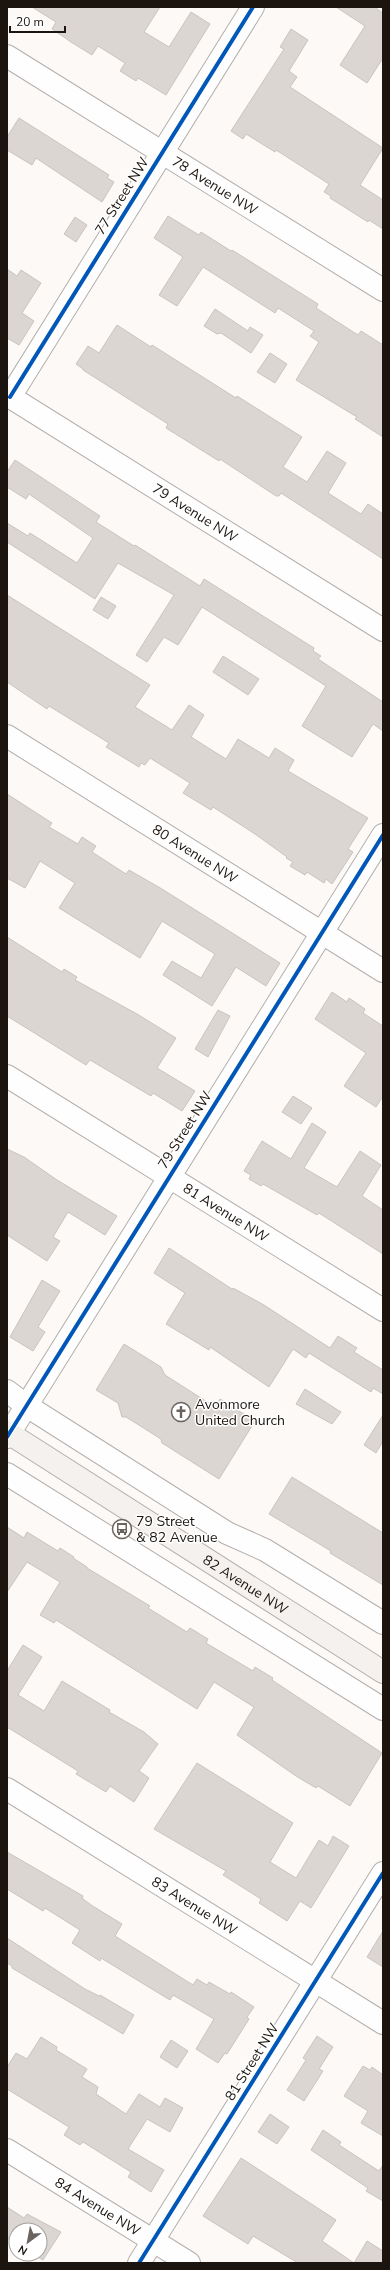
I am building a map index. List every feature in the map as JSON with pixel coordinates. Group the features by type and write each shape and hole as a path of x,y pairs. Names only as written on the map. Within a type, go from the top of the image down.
{"main road":[{"name":"82 Avenue NW","path":"8,1434 383,1672"}],"street":[{"name":"77 Street NW","path":"9,396 253,7"},
{"name":"78 Avenue NW","path":"7,56 383,290"},
{"name":"79 Avenue NW","path":"9,396 383,630"},
{"name":"80 Avenue NW","path":"7,736 383,971"},
{"name":"79 Street NW","path":"8,1434 27,1406 383,835"},
{"name":"81 Avenue NW","path":"7,1076 383,1310"},
{"path":"7,1391 27,1406 227,1533 265,1550 383,1624"},
{"path":"7,1474 383,1709"},
{"name":"83 Avenue NW","path":"7,1789 383,2023"},
{"name":"81 Street NW","path":"139,2263 383,1873"},
{"name":"84 Avenue NW","path":"7,2150 189,2263"}],"building":[{"path":"32,7 160,7 144,32 169,47 191,12 210,24 166,95 138,78 136,81 120,71 125,63 98,46 92,55 71,42 52,29 56,22"},
{"path":"336,7 374,7 383,13 383,58 367,83 340,65 365,26"},
{"path":"291,29 308,40 289,71 297,77 290,87 383,148 360,185 383,200 383,229 369,220 368,222 330,198 331,196 324,192 329,184 276,150 275,152 246,134 243,139 231,131 284,49 280,47"},
{"path":"19,118 109,175 107,178 114,182 102,202 36,158 32,165 7,150 7,137"},
{"path":"168,216 199,235 201,232 231,251 232,250 318,304 316,308 358,335 361,331 383,345 383,437 355,419 357,417 296,380 319,342 310,336 314,331 278,308 275,313 203,267 177,306 159,295 183,257 154,238"},
{"path":"75,217 87,225 76,242 64,234"},
{"path":"7,269 17,276 21,270 41,283 22,313 34,321 19,345 7,338"},
{"path":"215,309 248,331 250,327 263,335 251,353 221,333 217,334 204,326"},
{"path":"117,325 151,347 152,345 236,398 237,396 302,437 283,467 307,482 327,451 346,463 328,493 361,514 368,504 383,514 383,559 281,493 279,496 276,496 220,459 219,461 166,428 168,424 83,370 76,364 88,346 99,353"},
{"path":"270,353 287,364 275,383 257,372"},
{"path":"15,460 100,516 96,522 134,546 135,545 200,586 204,579 314,648 313,651 321,656 318,659 383,702 383,731 373,724 352,757 302,726 326,686 202,607 178,645 164,637 147,662 136,655 174,595 118,563 95,599 7,542 7,523 28,536 30,533 77,563 93,538 29,494 26,499 7,487 7,472"},
{"path":"7,595 150,685 135,707 172,730 189,705 204,715 191,737 226,759 238,739 269,758 275,748 294,760 288,771 368,818 348,849 353,852 332,884 326,879 324,883 307,872 305,875 290,866 293,862 255,834 213,807 211,810 183,793 190,783 150,758 145,765 141,763 139,767 106,747 109,743 49,706 47,709 7,682"},
{"path":"101,597 116,606 108,619 93,610"},
{"path":"223,656 259,679 248,695 213,672"},
{"path":"7,794 52,823 49,827 78,844 82,837 96,846 92,852 126,874 129,870 162,889 280,963 266,986 236,967 212,1006 163,975 172,961 201,978 215,954 162,921 140,958 59,908 75,883 40,861 25,888 7,878"},
{"path":"7,937 62,972 64,969 77,977 75,980 137,1014 176,1038 157,1068 195,1091 182,1111 153,1093 151,1096 90,1060 86,1065 7,1016"},
{"path":"332,992 347,1002 349,998 365,1009 363,1013 383,1026 383,1096 376,1107 344,1086 366,1053 315,1019"},
{"path":"218,1010 230,1016 208,1057 195,1049"},
{"path":"293,1096 312,1108 301,1124 282,1112"},
{"path":"312,1123 326,1132 304,1168 337,1187 360,1151 381,1165 362,1196 383,1210 383,1254 319,1213 317,1215 263,1184 261,1186 249,1179 251,1175 244,1171 262,1141 291,1159"},
{"path":"7,1149 24,1157 57,1180 117,1216 105,1235 68,1212 53,1237 60,1241 47,1261 7,1235"},
{"path":"169,1248 232,1289 233,1288 264,1305 330,1348 338,1336 357,1348 354,1352 383,1370 383,1394 373,1388 371,1392 309,1353 306,1358 293,1349 269,1387 210,1347 209,1350 166,1324 185,1293 154,1273"},
{"path":"42,1280 60,1291 38,1327 45,1332 33,1351 10,1337"},
{"name":"Avonmore United Church","path":"124,1344 161,1367 165,1375 215,1407 220,1399 255,1421 219,1479 162,1443 161,1439 126,1417 122,1417 118,1403 96,1390"},
{"path":"305,1389 341,1412 332,1424 296,1404"},
{"path":"383,1415 383,1441 376,1453 364,1445"},
{"path":"292,1477 383,1533 383,1585 330,1553 331,1551 269,1514"},
{"path":"7,1527 24,1538 27,1532 58,1551 60,1548 87,1568 150,1606 148,1608 187,1632 190,1628 208,1639 206,1643 253,1671 255,1667 273,1678 272,1680 382,1753 350,1806 318,1786 316,1788 296,1776 237,1735 254,1707 214,1682 197,1709 56,1620 54,1623 40,1615 60,1582 27,1562 7,1592"},
{"path":"23,1645 42,1657 18,1695 44,1711 62,1681 110,1710 109,1712 144,1732 158,1744 139,1771 149,1778 134,1802 110,1786 106,1792 76,1774 78,1771 7,1727 7,1671"},
{"path":"197,1763 293,1823 270,1862 296,1878 319,1840 328,1846 333,1836 349,1846 311,1908 300,1901 287,1921 259,1903 261,1899 223,1875 226,1871 154,1829"},
{"path":"7,1852 83,1896 82,1898 91,1905 122,1924 115,1936 193,1985 197,1979 207,1985 209,1982 230,1994 231,1992 254,2007 247,2017 249,2019 227,2054 225,2053 218,2063 196,2049 214,2019 173,1995 170,2000 101,1958 100,1961 72,1943 80,1930 45,1908 43,1911 7,1889"},
{"path":"383,1931 383,1967 367,1957"},
{"path":"7,1938 85,1989 99,1996 100,1995 134,2015 123,2034 12,1968 12,1966 7,1963"},
{"path":"317,2036 333,2047 319,2069 323,2071 304,2101 287,2090 306,2060 303,2058"},
{"path":"41,2037 57,2047 56,2050 87,2069 82,2077 98,2087 96,2094 126,2114 139,2094 160,2107 165,2098 183,2108 170,2132 147,2119 128,2149 164,2170 151,2192 128,2177 131,2172 83,2142 80,2145 64,2135 69,2127 7,2089 7,2067 16,2053 27,2059"},
{"path":"171,2040 188,2051 177,2068 160,2057"},
{"path":"363,2066 370,2070 372,2067 383,2075 383,2136 361,2123 368,2111 344,2096"},
{"path":"270,2114 289,2127 277,2144 258,2132"},
{"path":"323,2130 341,2142 339,2145 379,2171 383,2165 383,2201 366,2191 368,2188 311,2150"},
{"path":"241,2158 336,2220 322,2241 354,2263 298,2263 253,2236 248,2244 203,2216"},
{"path":"7,2207 24,2218 27,2214 42,2222 8,2222 7,2238"},
{"path":"48,2225 61,2232 48,2252"},
{"path":"367,2241 383,2251 383,2263 354,2263"}],"cycle path":[{"path":"10,397 253,7"},
{"path":"7,1437 383,835"},
{"path":"139,2263 383,1873"}],"place":[{"name":"Avonmore United Church","path":"181,1412"},
{"name":"79 Street & 82 Avenue","path":"122,1529"}]}
